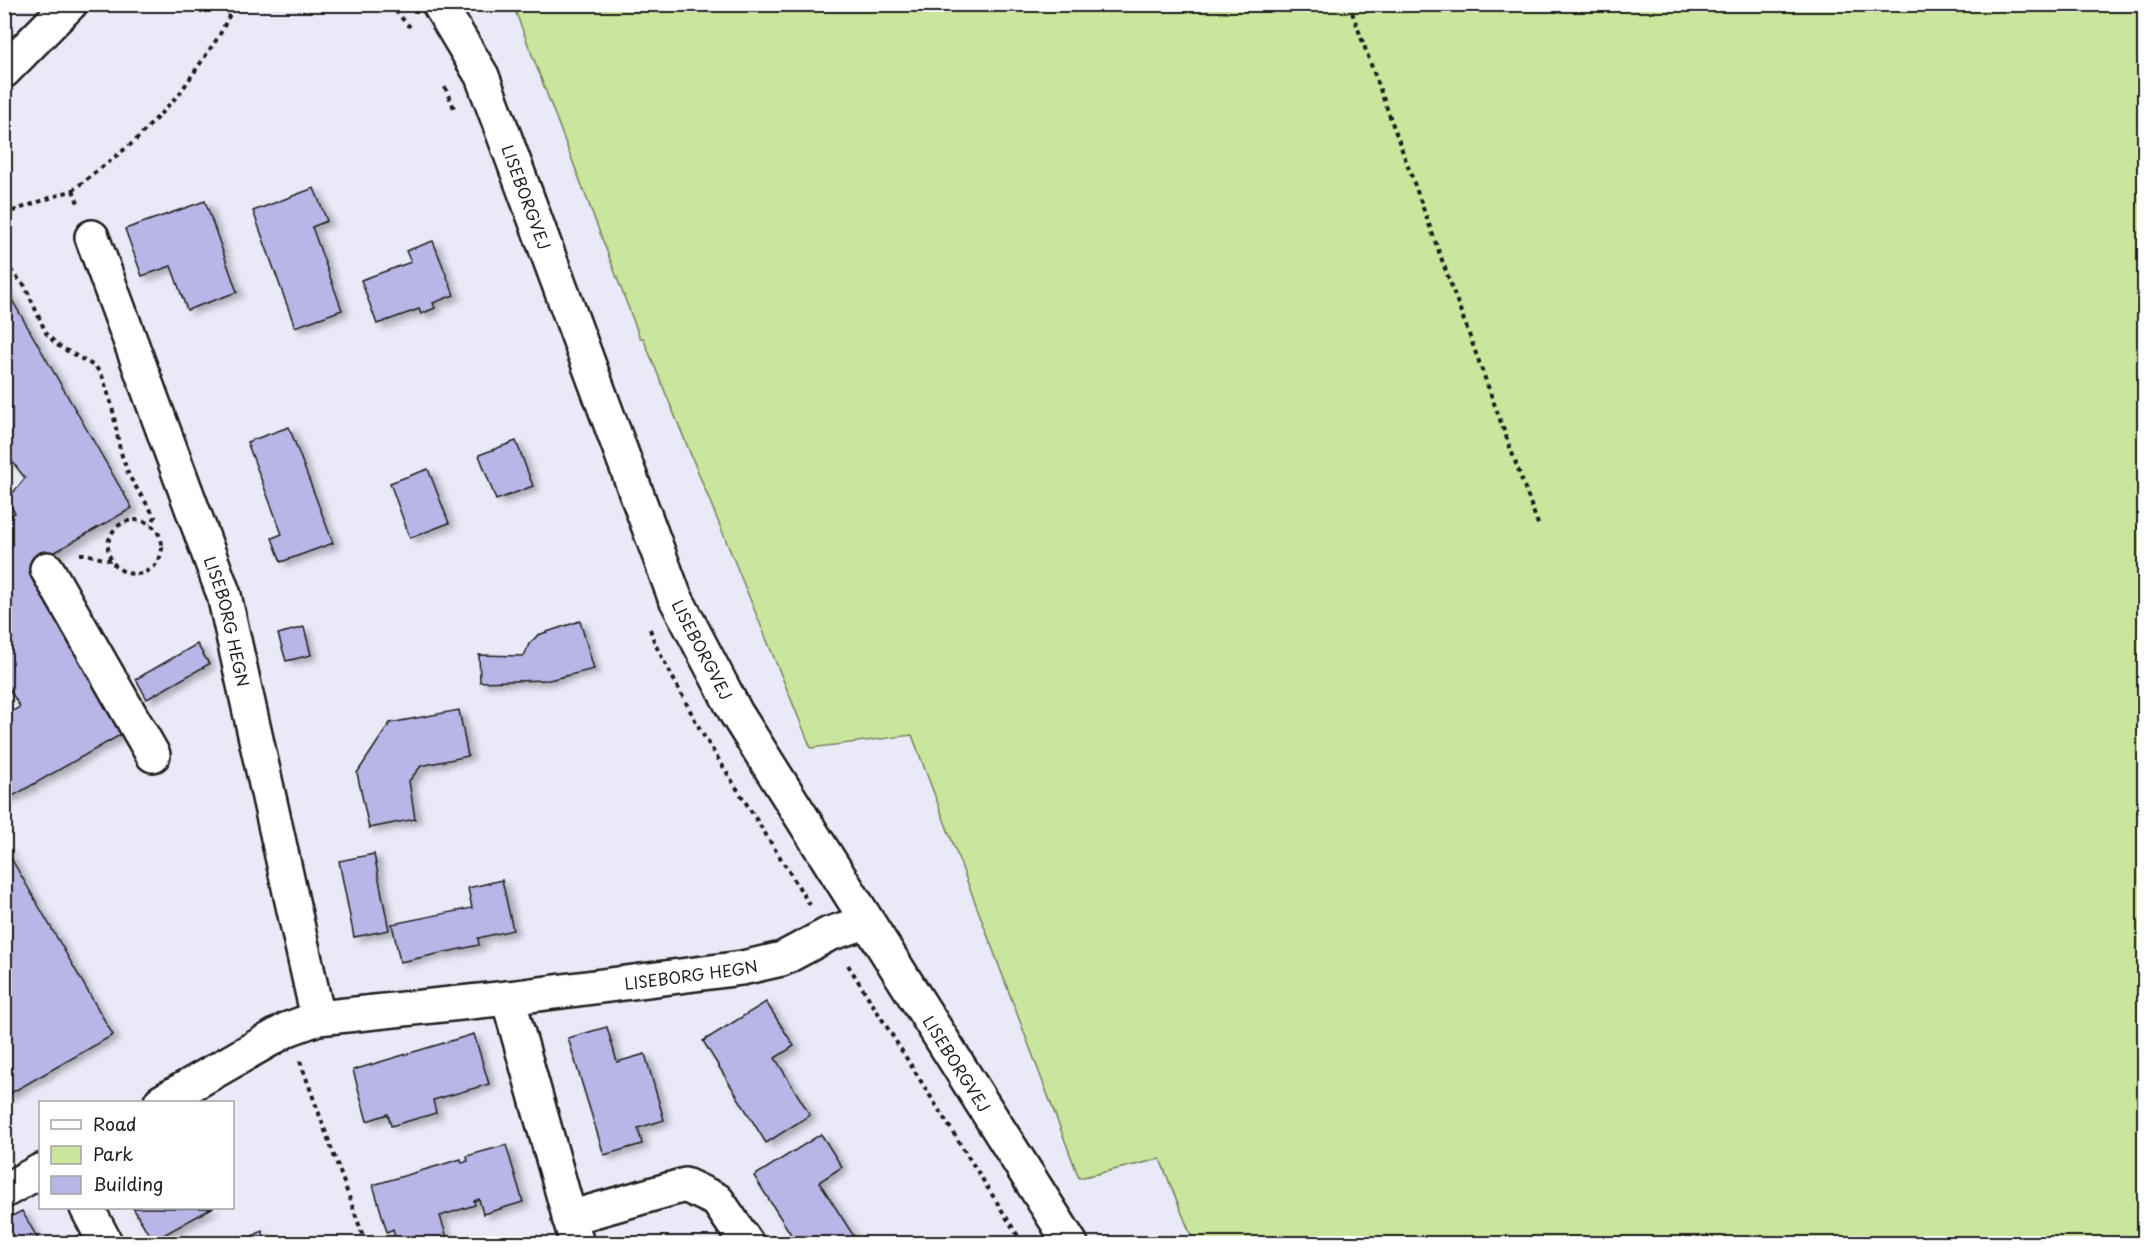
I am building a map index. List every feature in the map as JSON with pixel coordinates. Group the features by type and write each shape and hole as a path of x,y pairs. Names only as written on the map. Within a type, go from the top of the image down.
{"street":[{"path":"4,71 70,4"},
{"name":"LISEBORGVEJ","path":"439,4 482,76 674,595 736,713 1071,1244"},
{"name":"LISEBORG HEGN","path":"92,237 224,595 318,1018"},
{"path":"46,569 153,754"},
{"name":"LISEBORG HEGN","path":"163,1101 288,1029 318,1018 508,998 742,968 782,959 829,934 866,922"},
{"path":"508,998 573,1231 685,1185 717,1200 747,1244"},
{"path":"4,1191 39,1172"},
{"path":"88,1209 106,1244"}],"path":[{"path":"4,214 73,190 135,141 180,93 219,36 235,4"},
{"path":"1349,4 1539,527"},
{"path":"4,263 25,286 46,333 57,345 96,367 103,378 112,406 120,450 129,476 155,517 151,525"},
{"path":"125,521 143,521 151,525 161,539 162,548 156,564 141,574 123,572 111,560 108,551 111,533 125,521"},
{"path":"288,1029 366,1244"}],"green space":[{"path":"513,5 2144,5 2144,1243 1194,1243 1160,1159 1079,1178 912,735 811,748 643,338 640,338"}],"building":[{"path":"314,188 327,221 312,227 342,310 295,327 253,211"},
{"path":"205,201 237,292 187,310 171,266 142,276 125,229"},
{"path":"433,241 454,295 433,303 435,308 421,314 419,309 377,324 361,280 411,262 406,251"},
{"path":"4,286 132,508 34,564 129,730 4,801 4,716 20,707 4,680 4,519 15,513 7,500 25,478 4,451 4,411 7,406 4,401"},
{"path":"289,427 333,543 281,562 272,538 282,534 247,442"},
{"path":"516,441 533,486 496,500 479,455"},
{"path":"428,469 449,523 410,538 390,483"},
{"path":"580,621 594,669 549,680 480,682 479,655 524,656 529,644 538,635"},
{"path":"304,627 311,655 286,661 278,634"},
{"path":"197,644 209,664 147,699 136,679"},
{"path":"459,710 468,756 421,766 409,781 415,819 369,828 357,773 390,723"},
{"path":"4,846 113,1035 4,1097 4,1008 8,1004 4,1000"},
{"path":"374,854 389,930 354,937 339,861"},
{"path":"502,880 513,930 478,938 479,945 400,962 392,924 472,908 468,888"},
{"path":"766,1002 794,1046 775,1058 810,1115 766,1143 703,1041"},
{"path":"607,1027 617,1062 645,1054 664,1120 638,1128 642,1144 604,1155 568,1038"},
{"path":"474,1034 489,1084 433,1100 436,1113 391,1126 388,1114 367,1121 353,1070"},
{"path":"821,1134 842,1167 819,1182 855,1238 845,1244 797,1244 754,1176"},
{"path":"506,1145 523,1202 483,1214 479,1199 474,1201 475,1205 440,1216 448,1241 439,1244 397,1244 393,1229 387,1232 373,1185 461,1159 462,1163 468,1161 467,1156"},
{"path":"134,1209 210,1209 153,1241"},
{"path":"22,1211 39,1241 35,1244 4,1244 4,1220"},
{"path":"262,1231 268,1244 238,1244"}]}
